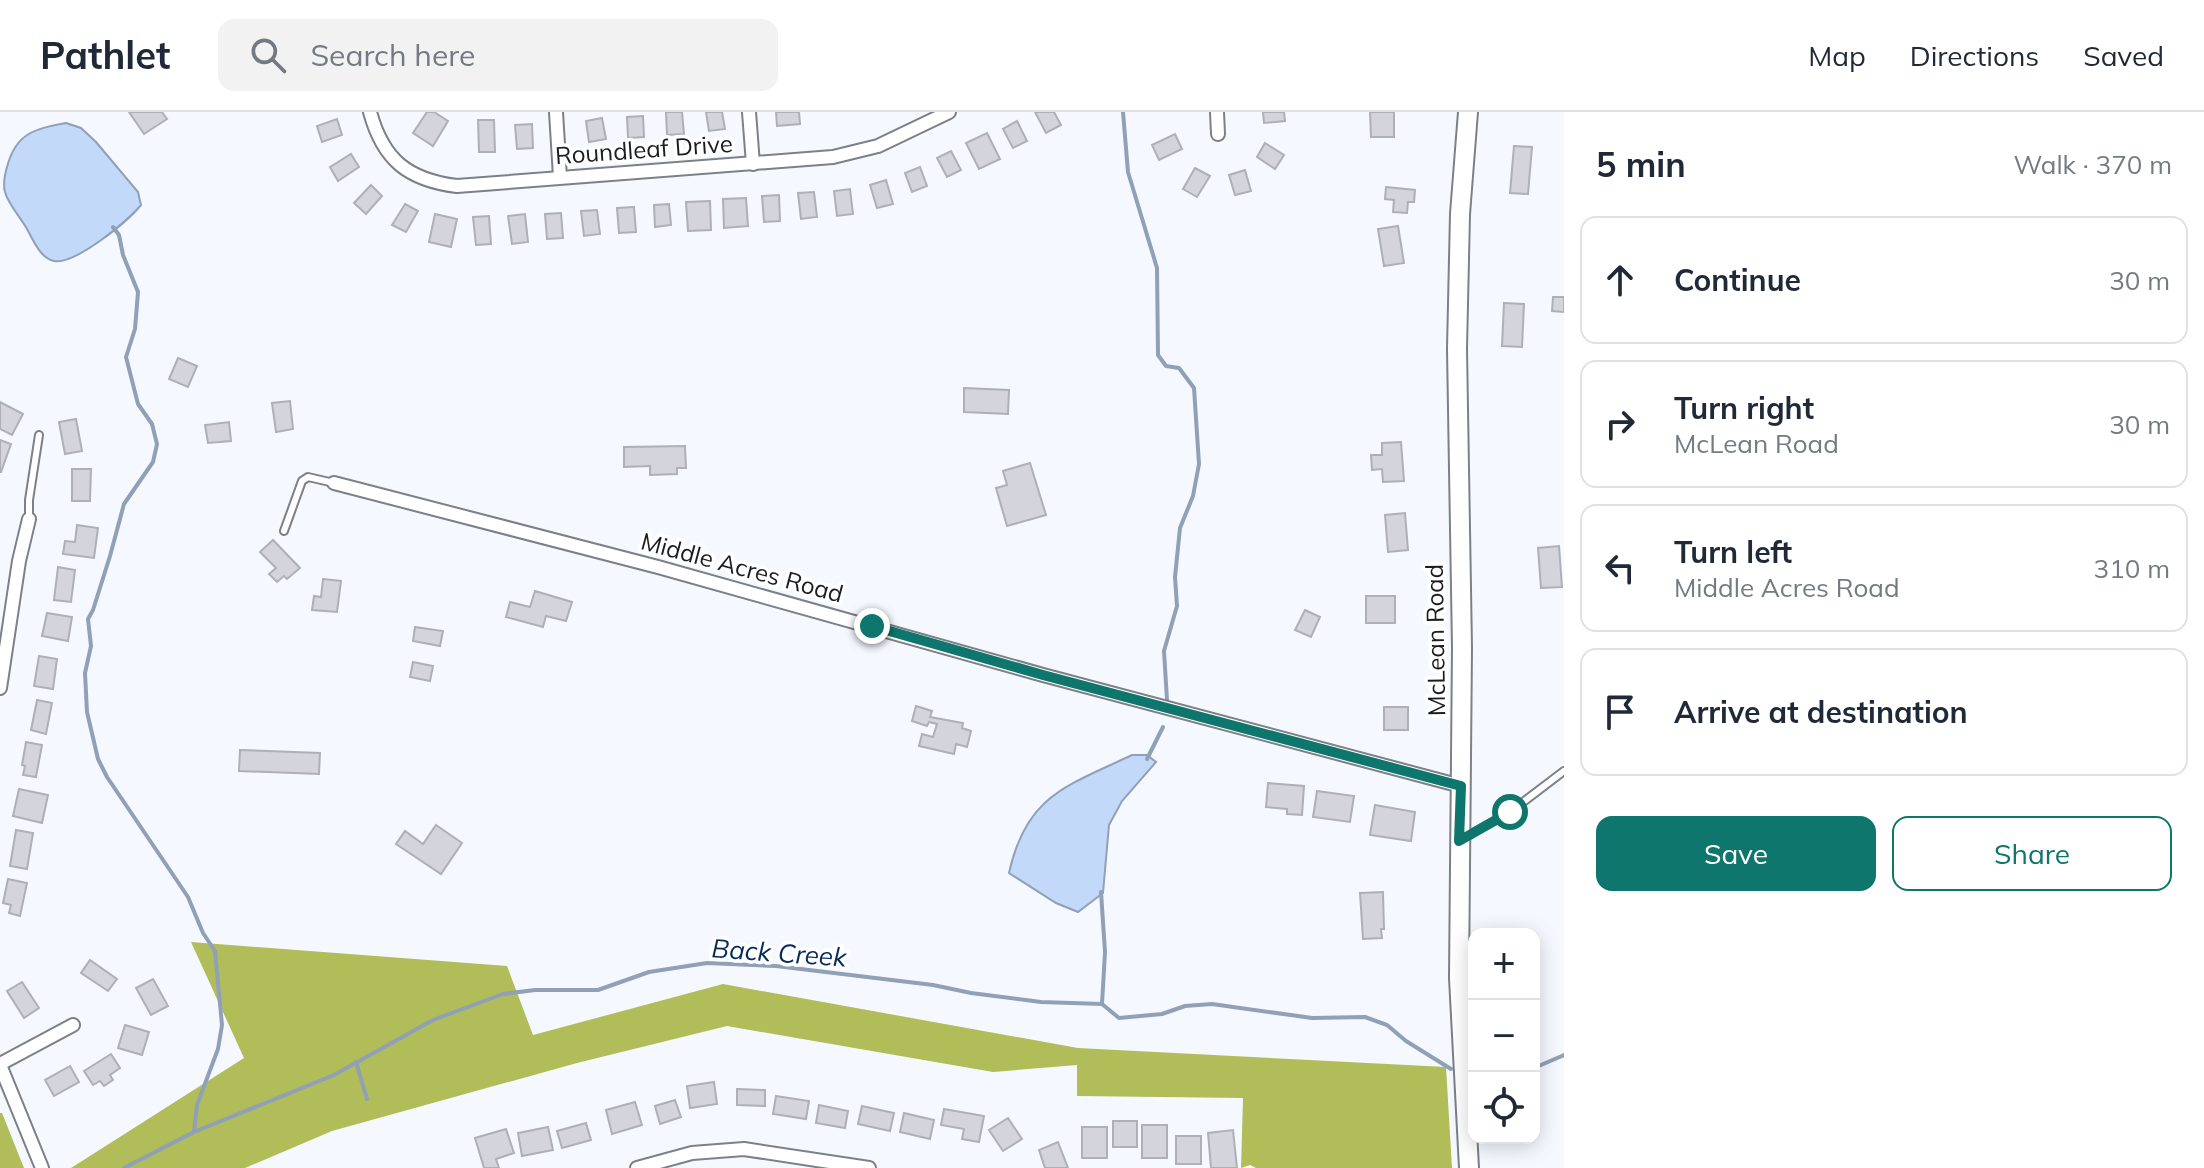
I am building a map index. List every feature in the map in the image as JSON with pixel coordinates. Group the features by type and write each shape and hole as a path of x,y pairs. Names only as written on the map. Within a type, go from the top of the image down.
{"street":[{"name":"Roundleaf Drive","path":"370,112 379,140 396,163 435,183 470,186 833,157 878,146 949,112"},
{"path":"556,112 560,177"},
{"path":"749,112 753,164"},
{"path":"1217,112 1218,134"},
{"name":"McLean Road","path":"1468,112 1457,311 1462,648 1460,993 1469,1168"},
{"name":"Middle Acres Road","path":"334,483 658,567 1043,675 1461,786"},
{"path":"0,688 19,561 29,519"},
{"path":"42,1168 0,1065 73,1025"},
{"path":"637,1168 692,1153 744,1149 869,1168"}],"lane":[{"path":"29,519 39,435"},
{"path":"284,531 302,481 308,477 334,483"},
{"path":"1459,841 1510,812 1564,771"}],"green space":[{"path":"191,942 507,966 533,1035 723,984 1078,1048 1446,1067 1452,1168 1256,1168 1250,1165 1241,1168 1243,1098 1077,1096 1077,1065 993,1072 727,1026 577,1063 332,1131 245,1168 71,1168 244,1058"},
{"path":"2,1113 24,1168 0,1168"}],"water":[{"path":"66,123 81,128 96,142 138,192 141,205 113,231 87,249 75,256 54,261 41,253 12,206 5,192 4,180 11,156 21,140 28,134"},
{"path":"1132,755 1147,755 1156,762 1122,801 1109,825 1103,893 1078,912 1056,903 1009,873 1026,826 1052,796"}],"building":[{"path":"129,112 162,112 167,119 144,134"},
{"path":"427,112 434,112 448,121 433,146 413,133"},
{"path":"666,112 682,112 684,134 667,135"},
{"path":"706,112 722,112 725,129 709,131"},
{"path":"776,112 799,112 800,124 777,126"},
{"path":"1035,112 1054,112 1061,125 1046,133"},
{"path":"1263,112 1284,112 1285,121 1264,123"},
{"path":"1370,112 1394,112 1394,137 1371,137"},
{"path":"643,116 644,137 628,138 627,117"},
{"path":"602,118 606,139 589,142 586,121"},
{"path":"337,119 342,135 322,142 317,126"},
{"path":"478,120 494,120 495,152 479,152"},
{"path":"1017,121 1027,141 1013,148 1003,129"},
{"path":"532,124 533,148 517,149 515,125"},
{"path":"987,133 1000,159 979,169 966,143"},
{"path":"1175,134 1182,149 1159,160 1152,145"},
{"path":"1265,143 1284,155 1275,169 1257,157"},
{"path":"1514,146 1532,147 1528,194 1510,193"},
{"path":"951,151 961,170 947,177 937,158"},
{"path":"351,154 359,167 338,181 330,167"},
{"path":"920,167 927,186 912,192 905,173"},
{"path":"1195,168 1210,176 1197,197 1183,189"},
{"path":"1245,170 1251,191 1235,195 1229,175"},
{"path":"886,180 893,204 877,208 870,185"},
{"path":"371,185 382,196 366,214 354,203"},
{"path":"1386,187 1415,190 1414,202 1408,202 1407,213 1393,212 1394,200 1385,199"},
{"path":"850,189 853,214 837,216 834,191"},
{"path":"814,192 817,217 801,219 798,193"},
{"path":"779,195 780,221 764,222 762,196"},
{"path":"746,198 748,226 724,228 723,199"},
{"path":"710,201 711,230 688,231 686,202"},
{"path":"405,204 418,211 406,232 392,225"},
{"path":"669,204 671,225 655,227 654,205"},
{"path":"634,207 636,232 619,233 617,208"},
{"path":"597,210 600,234 584,236 581,211"},
{"path":"561,213 563,238 547,239 545,214"},
{"path":"435,214 457,219 451,247 429,242"},
{"path":"525,214 528,242 512,244 508,216"},
{"path":"489,216 491,244 476,245 473,217"},
{"path":"1398,226 1404,263 1384,266 1378,229"},
{"path":"1553,297 1564,297 1564,312 1552,311"},
{"path":"1504,303 1524,304 1522,347 1502,346"},
{"path":"178,358 197,366 188,387 169,379"},
{"path":"964,388 1009,390 1008,414 964,412"},
{"path":"290,401 293,429 276,432 272,403"},
{"path":"0,402 23,414 12,435 0,429"},
{"path":"76,419 82,451 65,454 59,422"},
{"path":"229,422 231,441 208,443 205,425"},
{"path":"0,440 11,444 1,472 0,472"},
{"path":"1401,442 1404,481 1383,482 1382,469 1372,470 1371,455 1382,455 1382,443"},
{"path":"685,446 686,468 677,468 677,474 650,475 650,466 624,467 624,447"},
{"path":"1030,463 1046,515 1007,526 996,488 1007,485 1003,471"},
{"path":"72,469 91,469 90,501 72,501"},
{"path":"1405,513 1408,550 1388,552 1385,515"},
{"path":"77,525 98,528 94,558 63,554 65,541 75,542"},
{"path":"273,540 300,568 287,579 284,576 277,582 269,574 276,568 260,552"},
{"path":"1559,546 1562,587 1541,588 1538,548"},
{"path":"58,567 75,570 71,602 54,600"},
{"path":"323,579 341,581 337,612 312,610 314,596 321,597"},
{"path":"535,591 572,602 566,621 546,616 543,627 506,617 510,602 530,607"},
{"path":"1366,596 1395,596 1395,623 1366,623"},
{"path":"1305,610 1320,617 1311,637 1295,630"},
{"path":"47,613 72,617 68,641 42,636"},
{"path":"415,627 443,631 440,646 413,641"},
{"path":"39,656 57,659 53,689 34,686"},
{"path":"413,662 433,666 430,681 410,677"},
{"path":"37,700 52,703 46,734 31,730"},
{"path":"916,706 932,711 930,717 963,723 962,728 971,731 967,747 956,744 954,754 919,746 922,734 933,737 937,724 929,722 927,726 912,721"},
{"path":"1384,707 1408,707 1408,730 1384,730"},
{"path":"26,742 42,745 36,777 23,775"},
{"path":"240,750 320,753 319,774 239,771"},
{"path":"1268,783 1304,786 1302,815 1287,814 1287,809 1266,807"},
{"path":"19,789 48,795 42,823 13,816"},
{"path":"1317,791 1354,796 1350,822 1313,817"},
{"path":"1375,805 1415,812 1411,841 1370,835"},
{"path":"436,825 462,843 441,874 396,844 405,831 423,844"},
{"path":"16,830 33,833 27,869 10,866"},
{"path":"8,879 27,883 20,916 9,913 11,905 3,903"},
{"path":"1383,892 1382,938 1363,939 1360,893"},
{"path":"90,960 117,979 108,991 81,973"},
{"path":"153,979 168,1006 151,1015 136,988"},
{"path":"22,982 39,1008 24,1018 7,991"},
{"path":"125,1025 149,1032 142,1055 118,1048"},
{"path":"111,1054 120,1068 110,1075 113,1080 104,1086 100,1081 93,1085 84,1071"},
{"path":"70,1066 79,1082 54,1096 45,1080"},
{"path":"714,1082 717,1104 690,1108 687,1086"},
{"path":"737,1089 765,1090 765,1106 737,1105"},
{"path":"776,1096 809,1101 806,1119 773,1114"},
{"path":"675,1100 681,1117 660,1124 655,1106"},
{"path":"635,1102 642,1125 612,1134 606,1110"},
{"path":"819,1105 848,1111 845,1128 816,1123"},
{"path":"862,1106 894,1113 890,1131 858,1124"},
{"path":"944,1109 984,1116 979,1142 962,1139 964,1129 941,1125"},
{"path":"904,1113 934,1120 930,1139 900,1132"},
{"path":"1008,1118 1022,1139 1003,1151 989,1130"},
{"path":"1113,1121 1137,1121 1137,1147 1113,1147"},
{"path":"586,1123 591,1140 562,1148 557,1131"},
{"path":"1142,1125 1167,1125 1167,1158 1142,1158"},
{"path":"548,1127 553,1150 522,1156 518,1133"},
{"path":"1082,1127 1107,1127 1107,1158 1082,1158"},
{"path":"506,1129 514,1153 496,1159 499,1168 484,1168 475,1138"},
{"path":"1233,1130 1237,1168 1211,1168 1208,1133"},
{"path":"1176,1136 1201,1136 1201,1164 1176,1164"},
{"path":"1058,1142 1068,1168 1045,1168 1039,1150"}],"waterway":[{"path":"1123,112 1128,172 1157,268 1158,355 1166,366 1179,368 1194,388 1199,464 1193,496 1180,528 1175,577 1177,606 1164,651 1167,700"},
{"path":"113,227 119,235 123,255 138,292 135,329 126,357 138,404 152,424 157,444 153,462 124,504 88,619 91,646 85,673 87,712 98,759 107,777 188,897 203,933 215,951 222,1025 218,1049 197,1105 194,1131"},
{"path":"1147,759 1163,727"},
{"path":"1101,892 1105,952 1102,1004"},
{"name":"Back Creek","path":"124,1168 194,1132 334,1075 433,1020 503,994 535,990 598,990 649,972 707,963 776,966 1041,1002 1102,1004 1119,1018 1162,1014 1185,1006 1212,1004 1312,1018 1365,1017 1387,1025 1406,1041 1451,1069"},
{"name":"Back Creek","path":"1540,1065 1564,1055"},
{"path":"356,1062 367,1099"}],"route":[{"path":"872,626 1043,675 1461,786 1459,841 1510,812"}]}
